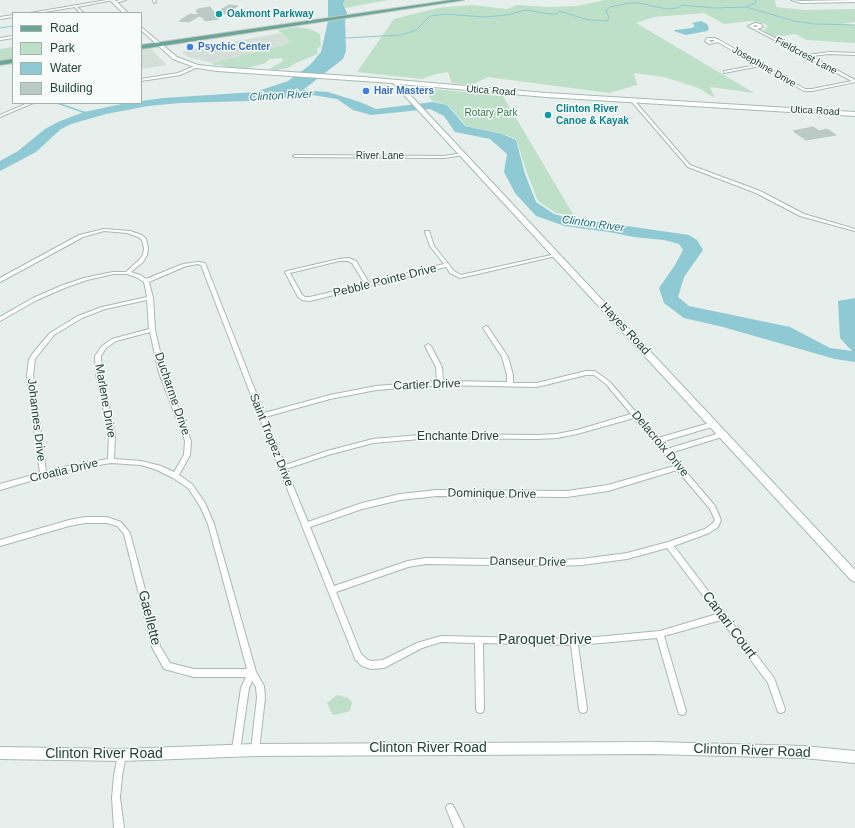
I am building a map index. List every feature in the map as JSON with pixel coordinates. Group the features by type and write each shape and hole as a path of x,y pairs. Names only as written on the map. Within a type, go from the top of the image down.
{"main road":[{"path":"142,47 257,30 322,17 462,0"},
{"path":"382,6 389,4"},
{"path":"360,9 368,8"},
{"path":"301,17 322,17"},
{"path":"257,24 261,26 257,30"},
{"path":"142,40 225,28"},
{"path":"0,63 12,61"},
{"path":"0,70 12,67"}],"street":[{"path":"41,12 126,0"},
{"path":"792,0 801,2 855,1"},
{"path":"113,1 125,12"},
{"path":"77,8 81,12"},
{"path":"0,18 12,16"},
{"name":"Fieldcrest Lane","path":"752,27 759,29 855,81"},
{"name":"Utica Road","path":"142,29 175,58 198,66 222,70 326,76 423,85 632,100 855,114"},
{"path":"0,39 12,38"},
{"name":"Josephine Drive","path":"717,42 804,90 812,90 855,81"},
{"path":"807,56 829,52 855,54"},
{"path":"725,72 761,65"},
{"path":"142,80 183,73 198,66"},
{"name":"Hayes Road","path":"395,82 855,577"},
{"path":"406,94 411,89 423,85"},
{"path":"632,100 689,166 758,192 802,215 855,230"},
{"path":"0,116 29,104"},
{"name":"River Lane","path":"296,156 444,157 463,154"},
{"path":"0,280 81,236 104,230 134,233 144,240 146,248 145,254 141,261 127,273"},
{"path":"427,232 432,246 447,265"},
{"name":"Pebble Pointe Drive","path":"368,285 354,262 349,259 287,272 298,294 304,299 368,285 447,265 456,275 463,277 556,255"},
{"name":"Saint Tropez Drive","path":"146,281 185,265 198,262 203,264 282,468 358,656 365,663 371,665"},
{"path":"0,319 35,299 64,286 99,276 127,273 138,276 146,281"},
{"name":"Ducharme Drive","path":"146,281 150,298 152,330 162,373 188,441 187,455 175,476"},
{"name":"Johannes Drive","path":"43,475 30,375 32,359 35,354 52,334 80,317 95,310 150,298"},
{"path":"486,328 505,357 510,375 510,385"},
{"name":"Marlene Drive","path":"111,461 112,435 99,374 98,356 104,347 114,340 152,330"},
{"path":"428,346 439,368 440,383"},
{"name":"Cartier Drive","path":"262,416 330,397 358,391 406,385 440,383 510,385 545,384 586,373 595,373"},
{"name":"Delacroix Drive","path":"595,373 608,383 679,467 713,508 718,520"},
{"name":"Enchante Drive","path":"282,468 326,453 373,441 430,436 547,436 577,432 635,415"},
{"path":"657,441 713,424"},
{"path":"666,452 723,434"},
{"name":"Croatia Drive","path":"0,487 89,464 111,461 147,465 175,476"},
{"name":"Dominique Drive","path":"306,525 362,506 400,497 437,493 567,494 608,488 679,467"},
{"path":"175,476 190,486 207,513 222,559 252,673 260,686 261,698 255,750"},
{"name":"Gaellette","path":"0,543 69,523 91,519 107,520 119,524 127,533 156,647 167,666 194,673 252,673"},
{"name":"Danseur Drive","path":"332,590 408,564 426,561 582,562 627,556 669,545 712,529 718,520"},
{"name":"Canari Court","path":"669,545 771,681 781,709"},
{"name":"Paroquet Drive","path":"371,665 384,664 426,642 441,639 574,642 660,634 722,616"},
{"path":"660,634 682,711"},
{"path":"479,640 480,709"},
{"path":"574,642 583,709"},
{"path":"236,750 245,688 252,673"},
{"name":"Clinton River Road","path":"0,753 122,755 236,750 653,748 804,752 855,757"},
{"path":"119,828 116,798 122,755"},
{"path":"450,808 459,828"}],"shaded area":[{"path":"280,33 293,43 212,63 188,57 181,52"},
{"path":"150,48 167,65 142,69 142,50"}],"green space":[{"path":"345,0 388,0 345,8 343,4"},
{"path":"605,0 775,0 776,7 804,10 855,9 855,22 841,24 855,25 855,43 807,40 795,34 775,37 764,31 768,26 763,23 751,21 724,24 704,13 654,17 636,23 754,93 710,87 715,98 698,88 664,77 634,73 637,85 609,93 488,77 472,85 452,83 448,72 422,79 357,72 394,19 437,8 472,5 507,9 517,5 548,7 577,6"},
{"path":"297,27 309,29 320,34 321,46 317,49 318,53 315,55 288,68 276,70 269,69 283,61 282,58 270,59 263,64 243,69 228,68 222,65 214,65 212,63 292,43 278,30"},
{"path":"12,47 12,58 0,61 0,49"},
{"name":"Rotary Park","path":"424,88 503,96 574,216 556,213 538,201 516,139 503,134 466,126 448,105 432,101"},
{"path":"337,695 348,698 352,702 350,711 335,715 332,714 327,703"}],"water":[{"name":"Clinton River","path":"328,0 345,0 343,4 347,13 345,21 346,51 343,59 303,90 328,92 360,102 376,109 433,102 447,105 465,126 502,134 516,140 525,174 536,202 554,214 565,217 689,235 697,240 703,250 684,277 678,297 689,306 790,327 830,348 852,351 840,338 838,301 855,298 855,362 835,359 723,327 684,318 664,303 659,288 675,265 683,250 679,244 664,240 634,237 565,226 536,216 515,193 504,172 507,154 490,139 455,132 444,116 430,109 371,115 353,110 337,99 312,95 248,101 180,103 148,106 106,114 71,124 61,129 36,152 0,171 0,161 18,151 45,129 58,122 84,112 122,104 142,104 142,101 164,98 255,92 288,81 310,65 321,52 328,21"},
{"path":"701,21 707,24 709,29 707,31 686,35 674,31 692,28 695,26 692,23"}],"building":[{"path":"229,5 238,6 224,14 216,13"},
{"path":"210,7 219,19 205,21 199,16 189,22 179,21 190,14 199,15 196,11 198,9"},
{"path":"813,127 819,131 827,129 836,135 806,140 793,131"}],"waterway":[{"path":"746,7 756,3 755,0"},
{"path":"345,38 401,35 416,30 430,16 445,14 484,17 507,15 526,10 549,14 557,14 559,11 589,20 607,21 609,18 606,10 610,7 629,3 639,3 667,9 677,8 682,5 714,8 746,7"},
{"path":"746,7 794,21 815,24 855,25"},
{"path":"0,28 12,26"},
{"path":"60,104 86,113"}],"place":[{"name":"Oakmont Parkway","path":"219,14"},
{"name":"Psychic Center","path":"190,47"},
{"name":"Hair Masters","path":"366,91"},
{"name":"Clinton River Canoe & Kayak","path":"548,115"}]}
